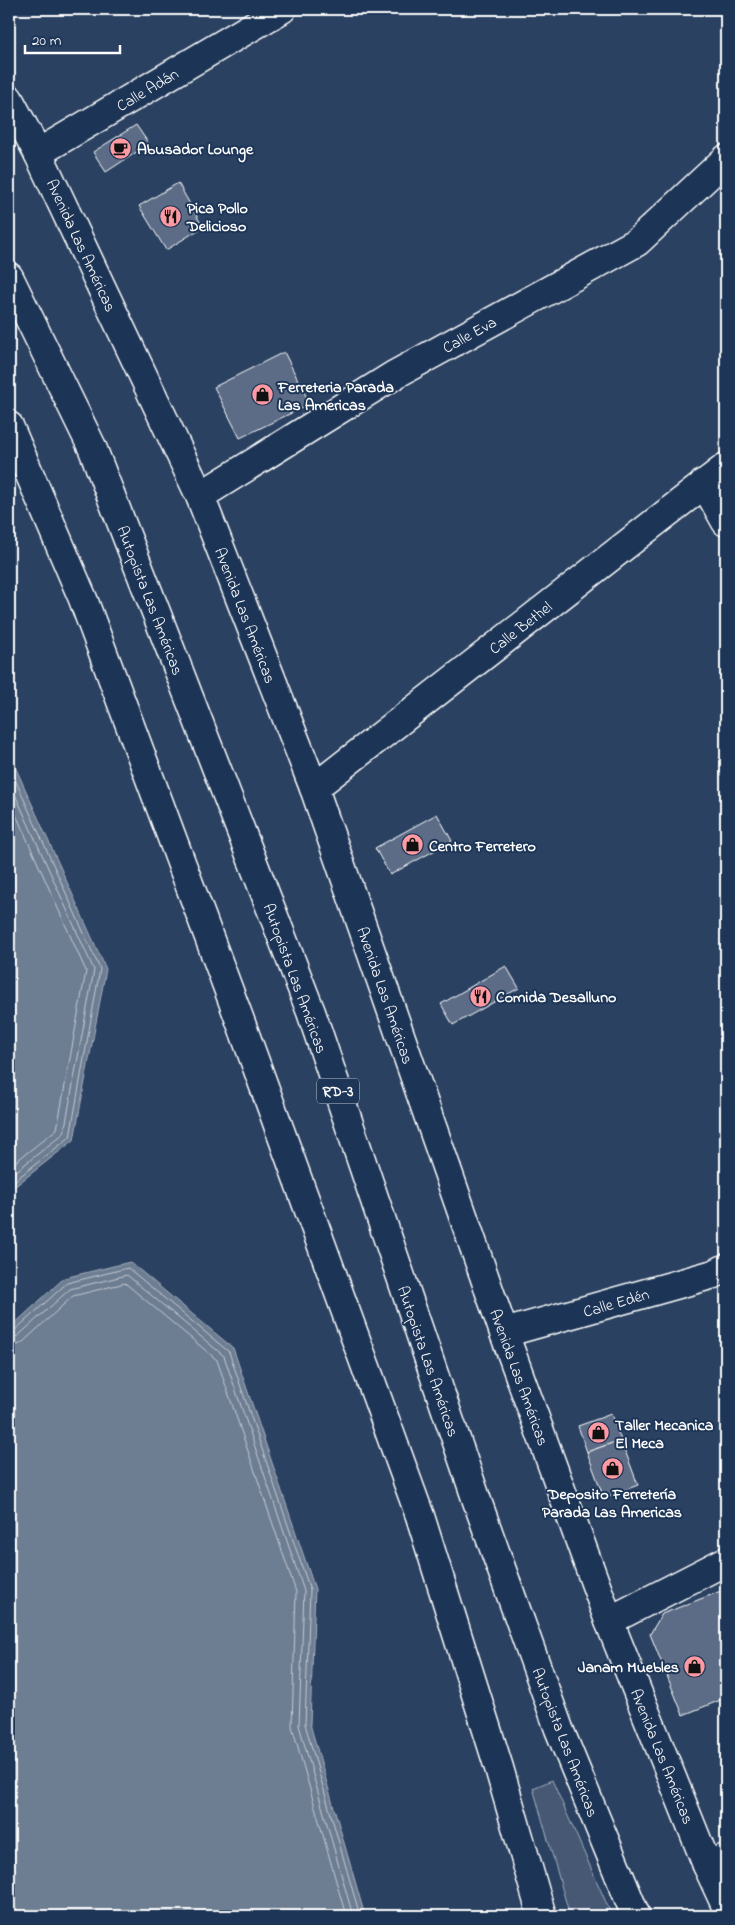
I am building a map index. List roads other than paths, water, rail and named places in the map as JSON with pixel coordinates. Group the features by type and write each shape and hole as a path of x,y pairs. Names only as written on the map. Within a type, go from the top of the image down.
{"main road":[{"name":"Calle Adán","path":"38,153 282,9"},
{"name":"Avenida Las Américas","path":"9,99 38,153 200,496 314,788 504,1333 609,1621 717,1861 726,1906"},
{"name":"Calle Eva","path":"200,496 396,374 637,242 726,159"},
{"name":"Autopista Las Américas","path":"9,277 92,447 311,1012 480,1510 559,1729 636,1916"},
{"path":"9,426 90,618 242,1026 420,1516 499,1768 542,1916"},
{"name":"Calle Bethel","path":"314,788 726,467"},
{"path":"704,483 726,522"},
{"name":"Calle Edén","path":"504,1333 714,1274 726,1268"},
{"path":"609,1621 726,1561"}],"water":[{"path":"9,753 106,969 74,1140 9,1191"},
{"path":"130,1262 233,1348 315,1589 310,1724 365,1916 9,1916 9,1329 64,1278"}],"place":[{"name":"Abusador Lounge","path":"121,148"},
{"name":"Pica Pollo Delicioso","path":"171,216"},
{"name":"Ferreteria Parada Las Americas","path":"262,395"},
{"name":"Centro Ferretero","path":"413,845"},
{"name":"Comida Desalluno","path":"480,996"},
{"name":"Taller Mecanica El Meca","path":"599,1433"},
{"name":"Deposito Ferretería Parada Las Americas","path":"612,1469"},
{"name":"Janam Muebles","path":"695,1666"}]}
